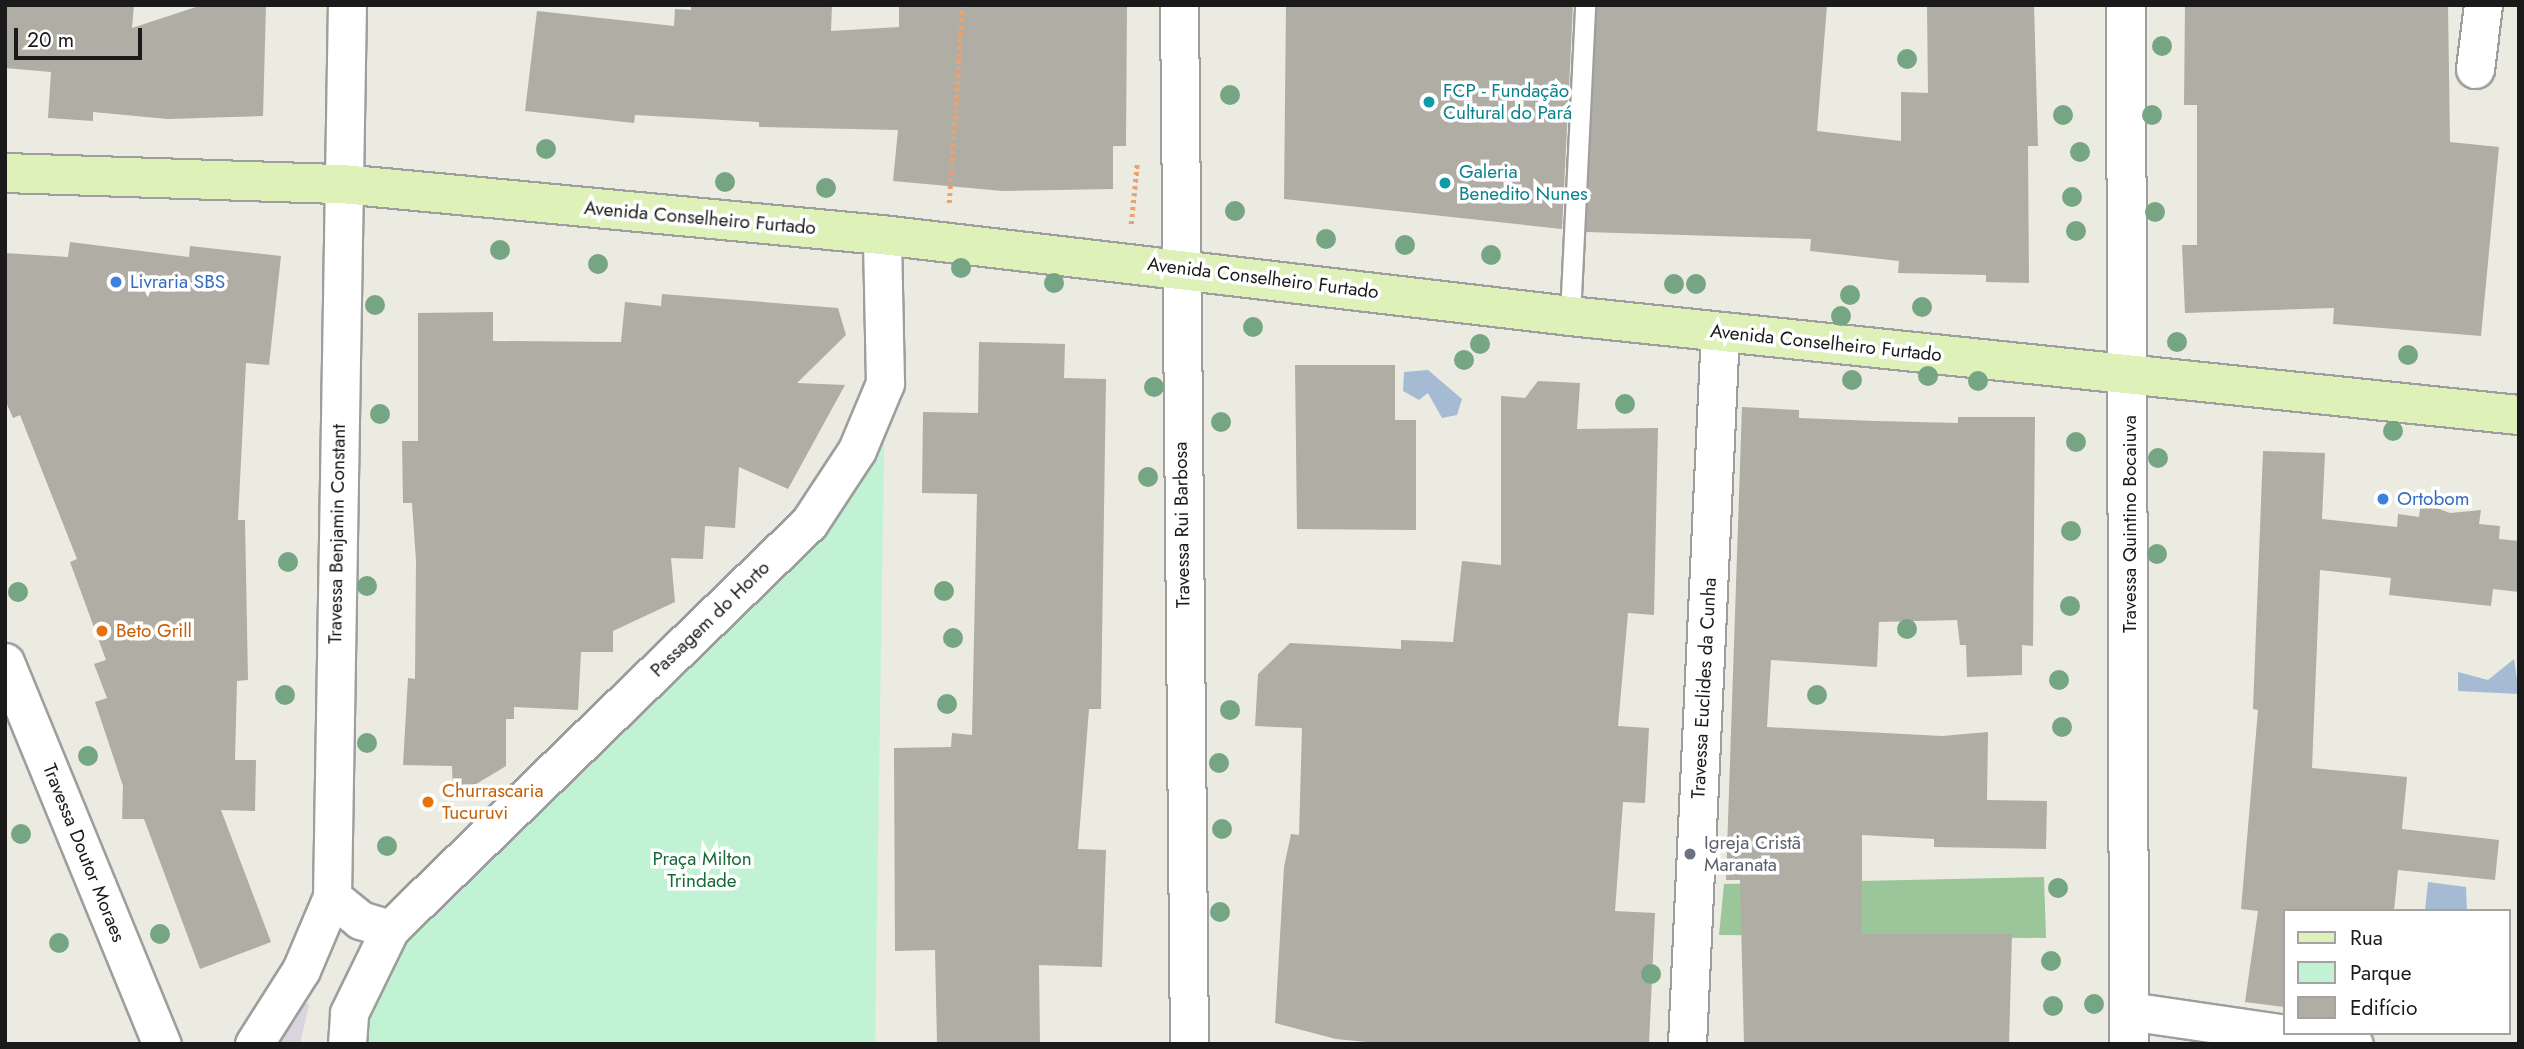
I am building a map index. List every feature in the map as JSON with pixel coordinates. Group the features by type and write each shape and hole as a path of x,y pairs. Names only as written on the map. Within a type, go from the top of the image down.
{"main road":[{"name":"Avenida Conselheiro Furtado","path":"5,173 342,184 882,235 1570,316 2519,415"}],"street":[{"name":"Travessa Benjamin Constant","path":"254,1044 301,970 332,897 347,5"},
{"name":"Travessa Rui Barbosa","path":"1179,5 1179,268 1189,1044"},
{"name":"Travessa Quintino Bocaiuva","path":"2126,5 2130,376 2129,1028"},
{"path":"2474,69 2483,5"},
{"name":"Passagem do Horto","path":"347,1044 349,1013 390,929 809,523 857,450 885,383 882,235"},
{"name":"Travessa Euclides da Cunha","path":"1687,1044 1720,332"},
{"name":"Travessa Doutor Moraes","path":"5,662 162,1044"},
{"path":"332,897 360,920 390,929"},
{"path":"2129,1028 2354,1044"}],"lane":[{"path":"1570,316 1585,5"}],"path":[{"path":"948,210 962,5"},
{"path":"1118,228 1131,227 1137,152"}],"green space":[{"name":"Praça Milton Trindade","path":"885,383 875,1044 347,1044 390,930 809,523"},
{"path":"2044,877 2046,938 1719,935 1724,884"}],"shaded area":[{"path":"300,997 309,1005 300,1044 267,1044"}],"water":[{"path":"1428,370 1462,399 1457,415 1442,418 1428,393 1419,400 1403,391 1404,372"},
{"path":"2514,659 2519,694 2458,691 2458,672 2488,680"},
{"path":"2428,882 2466,887 2467,909 2425,909"}],"building":[{"path":"5,5 134,5 132,28 202,5 266,5 263,116 168,119 93,112 93,121 48,118 51,72 5,68"},
{"path":"691,5 832,5 831,31 899,27 899,5 1127,5 1126,146 1113,146 1113,189 1003,191 893,181 898,130 759,127 759,122 635,115 634,123 525,111 537,11 674,26 675,9 691,10"},
{"name":"FCP - Fundação Cultural do Pará","path":"1286,5 1573,5 1562,229 1284,199"},
{"path":"1597,5 1827,5 1817,131 1901,141 1901,92 1928,93 1927,5 2034,5 2038,146 2028,146 2029,283 1986,282 1986,275 1898,273 1899,261 1810,251 1811,239 1586,232"},
{"path":"2185,5 2448,5 2450,142 2499,147 2481,336 2333,324 2334,308 2185,313 2182,245 2197,245 2197,105 2184,105"},
{"path":"70,242 189,257 190,246 281,256 269,365 246,363 238,520 245,520 248,680 237,681 235,760 256,760 255,811 221,810 271,942 200,969 144,819 122,819 123,786 95,702 107,698 94,664 106,660 70,562 77,559 20,415 13,418 5,400 5,253 68,257"},
{"path":"662,294 838,308 846,335 797,383 845,385 788,489 739,467 735,528 705,526 703,559 671,558 675,602 613,631 613,652 581,652 578,710 514,707 514,719 506,719 506,766 453,798 452,766 403,765 408,678 415,679 416,561 412,503 403,503 402,441 418,441 418,313 493,312 493,341 621,342 625,302 661,306"},
{"path":"979,342 1065,344 1064,378 1106,379 1101,709 1089,709 1078,849 1106,850 1102,967 1039,965 1040,1044 937,1044 935,950 895,951 894,748 951,747 952,733 972,735 977,494 922,493 923,412 978,413"},
{"path":"1295,365 1395,365 1395,420 1416,420 1416,530 1297,529"},
{"path":"1538,381 1580,383 1577,429 1658,428 1654,615 1628,613 1618,726 1649,728 1645,803 1623,802 1615,911 1655,913 1649,1044 1387,1044 1336,1039 1275,1023 1284,867 1291,834 1299,835 1302,728 1255,726 1258,674 1290,643 1401,649 1401,640 1453,642 1462,561 1501,565 1501,396 1525,398"},
{"path":"1742,407 1799,410 1799,418 1876,421 1958,423 1958,417 2035,417 2033,646 2022,645 2022,675 1967,677 1966,645 1960,645 1957,620 1879,622 1877,667 1771,660 1767,727 1942,736 1988,732 1987,800 2047,801 2046,849 1934,847 1934,839 1862,835 1862,934 2012,934 2009,1044 1744,1044 1740,880 1726,880"},
{"path":"2263,451 2325,453 2322,519 2397,527 2398,514 2419,517 2421,502 2450,513 2481,510 2479,524 2500,526 2499,539 2519,541 2519,592 2493,589 2491,606 2389,595 2391,578 2320,570 2312,768 2407,777 2402,829 2499,840 2495,880 2398,870 2394,909 2282,909 2282,1007 2245,1002 2258,911 2241,909 2258,710 2253,709"}],"place":[{"name":"FCP - Fundação Cultural do Pará","path":"1429,102"},
{"name":"Galeria Benedito Nunes","path":"1445,183"},
{"name":"Livraria SBS","path":"116,282"},
{"name":"Ortobom","path":"2383,499"},
{"name":"Beto Grill","path":"102,631"},
{"name":"Churrascaria Tucuruvi","path":"428,802"},
{"name":"Igreja Cristã Maranata","path":"1690,854"}]}
